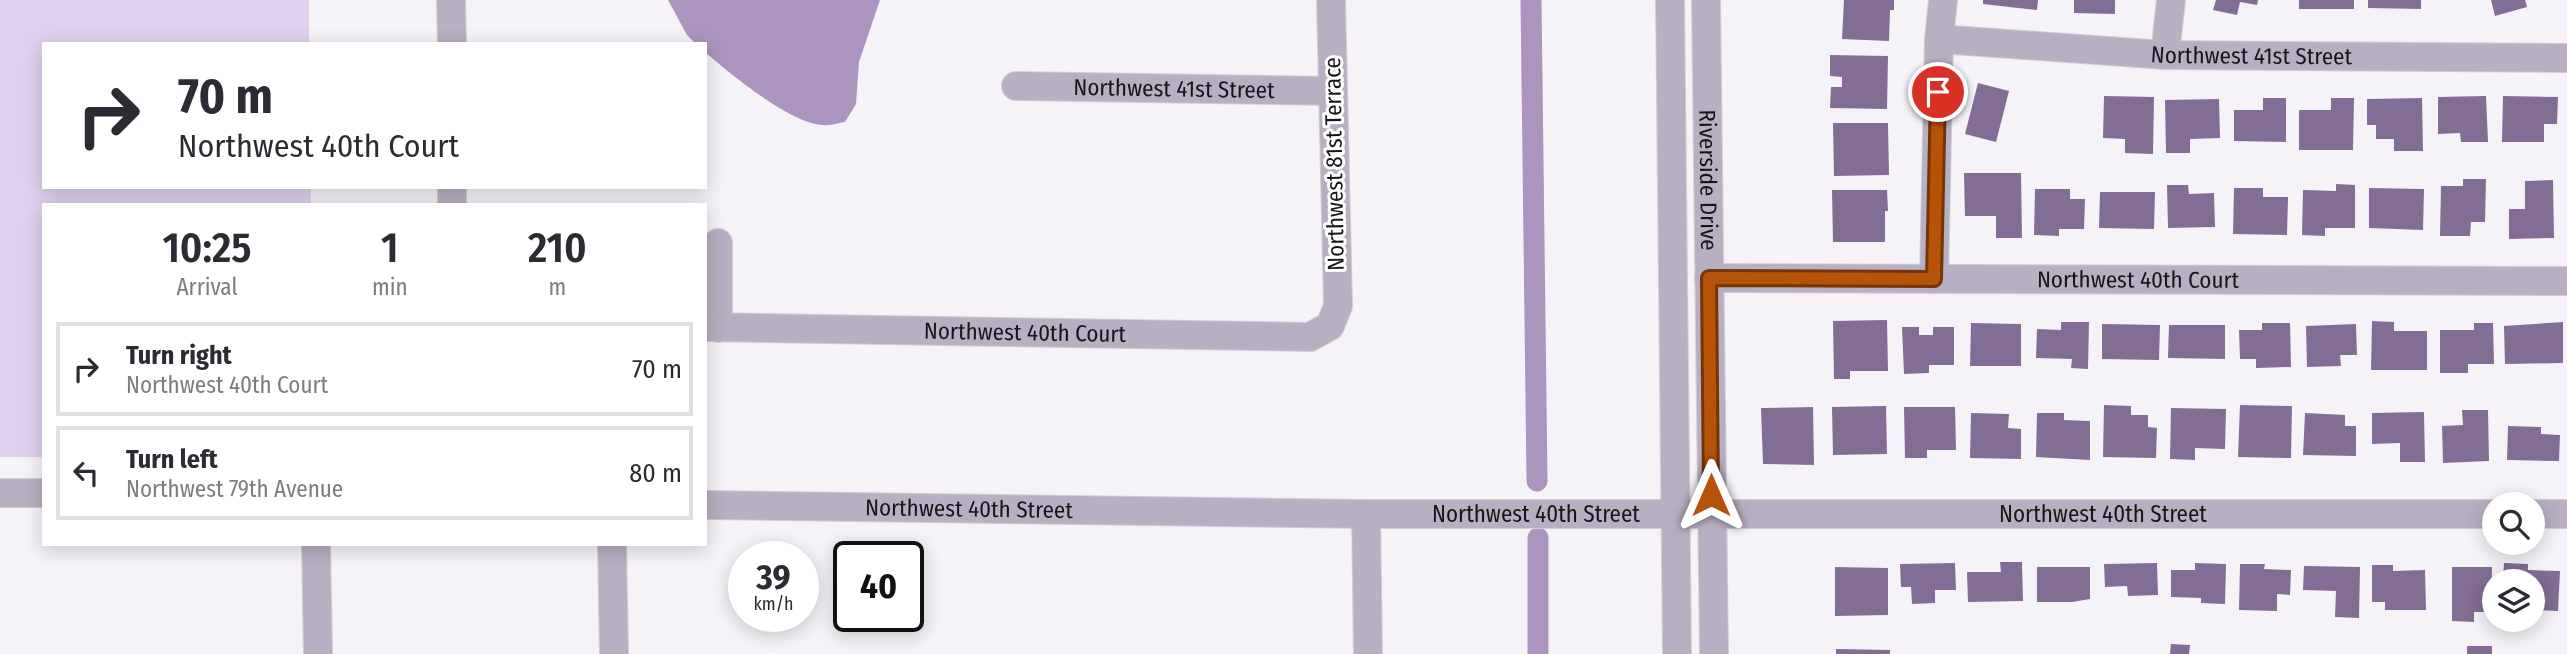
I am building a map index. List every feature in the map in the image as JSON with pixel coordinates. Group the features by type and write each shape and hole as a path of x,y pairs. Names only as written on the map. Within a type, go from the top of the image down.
{"street":[{"path":"451,0 452,42"},
{"name":"Northwest 81st Terrace","path":"1330,326 1338,306 1331,0"},
{"name":"Riverside Drive","path":"1670,0 1677,654"},
{"name":"Riverside Drive","path":"1706,0 1714,654"},
{"path":"1934,279 1939,39 1943,0"},
{"path":"2165,55 2171,0"},
{"name":"Northwest 41st Street","path":"1939,39 2165,55 2567,58"},
{"name":"Northwest 41st Street","path":"1016,86 1332,91"},
{"name":"Northwest 40th Court","path":"718,243 712,328 1310,337 1330,326"},
{"name":"Northwest 40th Court","path":"1709,278 2567,281"},
{"path":"0,493 42,493"},
{"name":"Northwest 40th Street","path":"707,505 1366,514 2482,514"},
{"path":"1366,514 1368,654"},
{"path":"2545,514 2567,514"},
{"path":"316,546 318,654"},
{"path":"612,546 614,654"}],"shaded area":[{"path":"0,0 309,0 309,42 42,42 42,189 311,189 311,203 42,203 42,457 0,457"},
{"path":"668,0 880,0 859,62 856,104 845,122 826,125 794,116 761,96 707,54 707,42 694,42 687,35"}],"building":[{"path":"1844,0 1894,0 1894,10 1890,10 1889,41 1842,39"},
{"path":"1983,0 2038,0 2037,10 1983,4"},
{"path":"2074,0 2115,0 2115,14 2074,13"},
{"path":"2216,0 2258,0 2257,5 2240,2 2237,15 2213,10"},
{"path":"2299,0 2354,0 2354,9 2299,9"},
{"path":"2368,0 2421,0 2421,9 2368,8"},
{"path":"2491,0 2525,0 2527,7 2495,16"},
{"path":"1830,55 1888,56 1887,109 1830,108 1831,87 1842,87 1842,77 1830,76"},
{"path":"1978,83 2009,91 1996,142 1965,134"},
{"path":"2104,96 2154,97 2153,154 2125,153 2125,139 2103,138"},
{"path":"2486,96 2488,142 2461,142 2460,133 2438,134 2438,97"},
{"path":"2503,96 2558,97 2557,124 2544,124 2544,142 2502,142"},
{"path":"2263,98 2286,98 2286,142 2234,141 2234,110 2263,110"},
{"path":"2331,98 2354,98 2353,150 2299,150 2299,110 2331,110"},
{"path":"2422,98 2423,151 2394,151 2394,139 2376,139 2376,125 2367,125 2367,99"},
{"path":"2219,99 2220,138 2190,139 2190,153 2166,153 2165,100"},
{"path":"1833,123 1888,123 1889,175 1834,176"},
{"path":"1964,173 2021,173 2022,238 1996,238 1996,216 1965,216"},
{"path":"2463,179 2486,179 2485,222 2471,222 2470,236 2440,236 2441,186 2463,186"},
{"path":"2553,180 2554,238 2509,239 2509,209 2525,209 2525,181"},
{"path":"2336,184 2355,185 2355,228 2325,228 2325,236 2302,235 2303,190 2336,191"},
{"path":"2167,185 2188,185 2189,194 2214,193 2215,227 2168,228"},
{"path":"2234,188 2263,188 2263,197 2288,197 2287,235 2233,234"},
{"path":"2369,188 2424,189 2423,230 2369,228"},
{"path":"2035,189 2070,189 2070,199 2085,199 2084,229 2059,229 2059,236 2034,235"},
{"path":"1832,190 1887,190 1885,242 1833,242"},
{"path":"2100,192 2155,192 2154,229 2099,228"},
{"path":"1887,320 1888,371 1850,371 1850,379 1834,379 1833,321"},
{"path":"2372,321 2394,322 2394,331 2427,331 2427,370 2371,370"},
{"path":"2061,322 2089,322 2088,369 2071,368 2072,359 2036,358 2037,329 2061,330"},
{"path":"2563,322 2563,363 2505,364 2504,326"},
{"path":"1971,323 2021,324 2021,366 1970,366"},
{"path":"2262,323 2290,323 2291,367 2256,368 2256,359 2240,359 2239,330 2262,330"},
{"path":"2474,323 2493,323 2494,364 2468,364 2468,373 2440,373 2440,330 2474,330"},
{"path":"2102,324 2160,325 2159,360 2102,359"},
{"path":"2356,324 2357,355 2340,355 2341,366 2307,367 2306,326"},
{"path":"2169,325 2225,325 2225,359 2168,358"},
{"path":"1902,327 1919,327 1919,335 1933,335 1933,327 1954,327 1954,365 1929,365 1929,373 1904,374"},
{"path":"2104,405 2131,406 2131,415 2148,415 2148,427 2157,428 2156,458 2103,457"},
{"path":"2240,405 2292,406 2291,458 2238,457"},
{"path":"1886,406 1887,454 1833,455 1832,407"},
{"path":"1813,407 1814,465 1763,464 1761,408"},
{"path":"1904,407 1955,407 1956,450 1927,450 1927,458 1905,458"},
{"path":"2171,408 2226,409 2225,449 2195,448 2195,460 2170,459"},
{"path":"2462,410 2488,410 2489,461 2443,463 2442,426 2463,425"},
{"path":"2424,412 2425,462 2400,462 2400,443 2372,444 2372,413"},
{"path":"1971,413 2009,414 2008,428 2021,429 2021,459 1970,458"},
{"path":"2037,413 2064,413 2064,420 2090,421 2090,460 2036,457"},
{"path":"2305,413 2345,415 2345,426 2356,426 2356,456 2303,455"},
{"path":"2508,426 2541,427 2541,434 2560,435 2559,461 2507,460"},
{"path":"2000,562 2022,562 2023,601 1968,602 1967,572 2001,572"},
{"path":"1955,563 1956,590 1935,590 1935,603 1912,604 1911,587 1901,587 1900,564"},
{"path":"2157,563 2158,595 2128,596 2127,586 2105,587 2104,564"},
{"path":"2195,563 2226,564 2225,604 2201,603 2201,598 2171,597 2171,570 2195,570"},
{"path":"2504,563 2528,564 2528,569 2504,569"},
{"path":"2240,564 2265,564 2264,569 2291,570 2290,595 2277,594 2277,611 2239,610"},
{"path":"2372,565 2393,565 2393,571 2425,570 2426,610 2385,610 2385,602 2372,602"},
{"path":"2304,566 2360,567 2359,618 2335,617 2336,591 2303,590"},
{"path":"1835,567 1888,568 1888,615 1835,616"},
{"path":"2037,567 2090,567 2090,599 2037,602"},
{"path":"2452,567 2492,567 2482,569 2482,612 2474,612 2474,622 2452,621"},
{"path":"2545,571 2560,571 2558,611 2545,610"},
{"path":"2171,644 2190,645 2189,654 2170,654"},
{"path":"2467,646 2492,646 2492,654 2467,654"},
{"path":"1836,649 1890,650 1890,654 1836,654"}],"waterway":[{"path":"1531,0 1537,481"},
{"path":"1538,538 1538,654"}],"route":[{"path":"1711,495 1709,278 1934,279 1938,92"}]}
